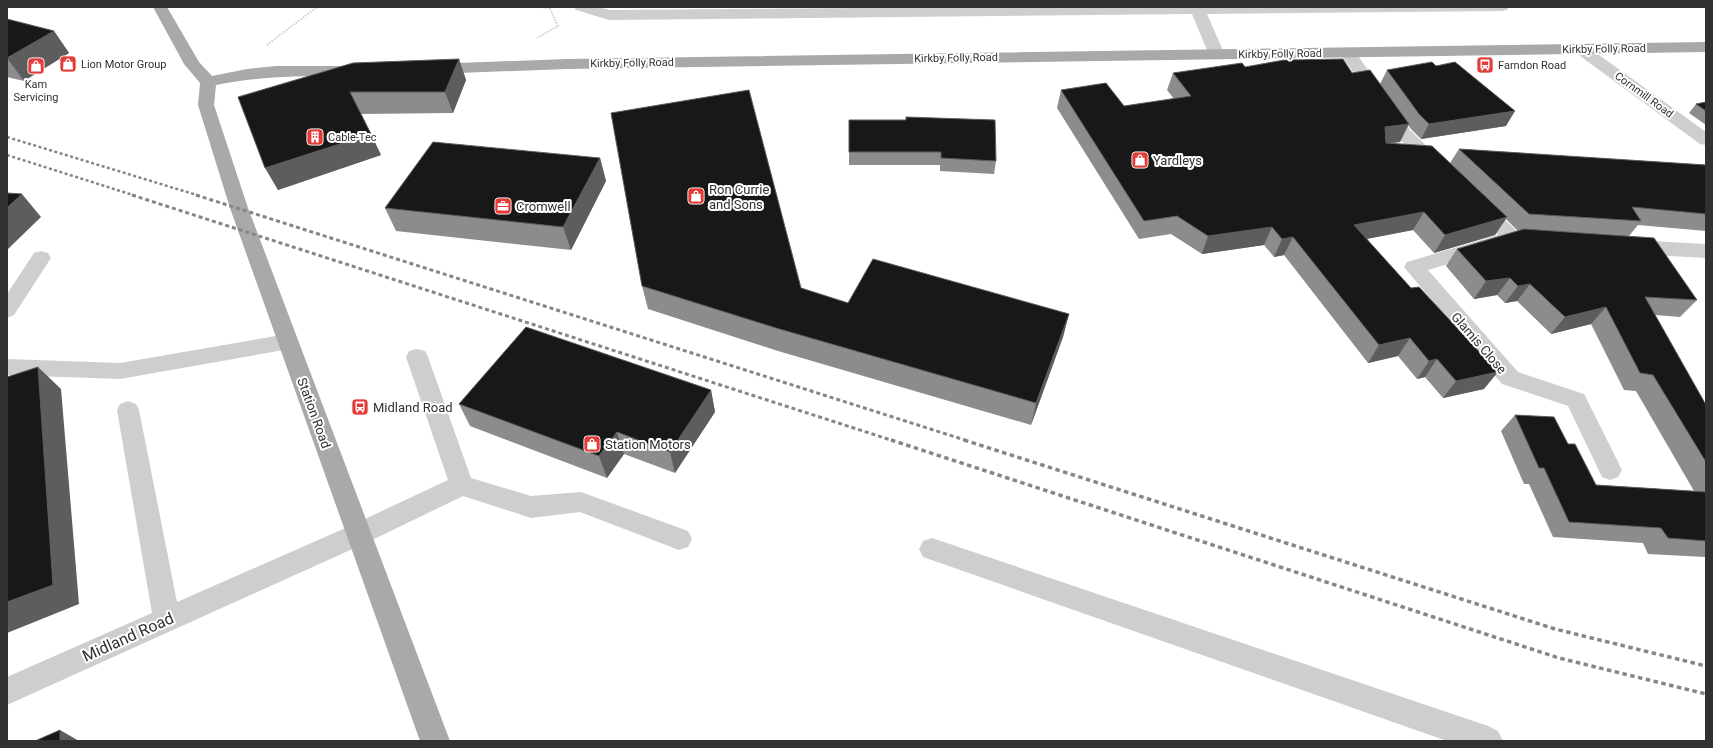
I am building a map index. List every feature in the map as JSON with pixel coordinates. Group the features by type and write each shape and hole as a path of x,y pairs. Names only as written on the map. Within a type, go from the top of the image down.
{"main road":[{"path":"160,7 192,64 208,82 247,74 276,71 377,71"},
{"name":"Kirkby Folly Road","path":"416,70 567,64 1706,47"},
{"name":"Station Road","path":"208,82 206,105 239,208 435,741"}],"street":[{"path":"581,7 609,15 1502,7"},
{"path":"1199,9 1218,55"},
{"name":"Cornmill Road","path":"1582,50 1706,140"},
{"path":"1348,53 1404,134 1449,178"},
{"name":"Glamis Close","path":"1466,194 1520,238 1414,267 1510,378 1576,400 1610,470"},
{"path":"1615,246 1706,251"},
{"path":"7,310 41,258"},
{"path":"7,367 120,371 287,342"},
{"path":"417,357 462,485 531,507 581,502 679,539"},
{"path":"128,410 167,620"},
{"name":"Midland Road","path":"7,691 359,534 462,485"},
{"path":"932,549 1488,741"}],"path":[{"path":"247,74 257,53 317,7"},
{"path":"540,7 550,9 554,7"},
{"path":"533,40 558,26 550,9"}],"building":[{"path":"7,19 54,31 7,58"},
{"path":"459,59 445,92 350,92 371,134 265,168 238,97 353,63"},
{"path":"1343,59 1352,73 1370,70 1409,124 1385,127 1386,143 1432,146 1507,217 1445,235 1424,212 1354,225 1411,288 1419,287 1498,372 1456,381 1437,359 1429,361 1410,338 1379,345 1293,237 1282,239 1272,227 1208,236 1177,216 1144,221 1061,90 1106,83 1124,106 1191,96 1173,73 1242,63 1245,67 1284,60"},
{"path":"1432,62 1436,66 1455,62 1515,111 1429,124 1419,114 1387,70"},
{"path":"749,90 801,288 848,303 873,259 1069,314 1036,403 776,328 642,286 611,113"},
{"path":"1706,102 1706,111 1696,104"},
{"path":"906,117 995,120 996,161 941,158 941,152 849,152 849,120 906,120"},
{"path":"433,142 600,158 563,227 385,208"},
{"path":"1459,149 1706,165 1706,214 1632,207 1641,221 1529,214"},
{"path":"7,193 22,194 7,208"},
{"path":"1524,229 1654,238 1697,300 1645,297 1706,405 1706,462 1653,375 1640,373 1606,307 1565,317 1530,284 1518,286 1510,278 1486,281 1457,249"},
{"path":"526,327 711,390 670,452 617,432 599,456 459,404"},
{"path":"38,367 53,585 7,602 7,377"},
{"path":"1515,415 1554,417 1568,444 1575,444 1596,485 1706,492 1706,541 1668,538 1661,528 1569,522 1544,468 1539,468"},
{"path":"60,730 60,741 35,741"}],"railway":[{"path":"7,137 200,196"},
{"path":"7,155 136,196"},
{"path":"132,195 894,441"},
{"path":"196,195 968,441"},
{"path":"891,440 1559,658 1706,694"},
{"path":"964,440 1555,629 1706,666"}],"place":[{"name":"Lion Motor Group","path":"68,64"},
{"name":"Farndon Road","path":"1485,65"},
{"name":"Kam Servicing","path":"36,66"},
{"name":"Cable-Tec","path":"315,137"},
{"name":"Yardleys","path":"1140,160"},
{"name":"Ron Currie and Sons","path":"696,196"},
{"name":"Cromwell","path":"503,206"},
{"name":"Midland Road","path":"360,407"},
{"name":"Station Motors","path":"592,444"}]}
